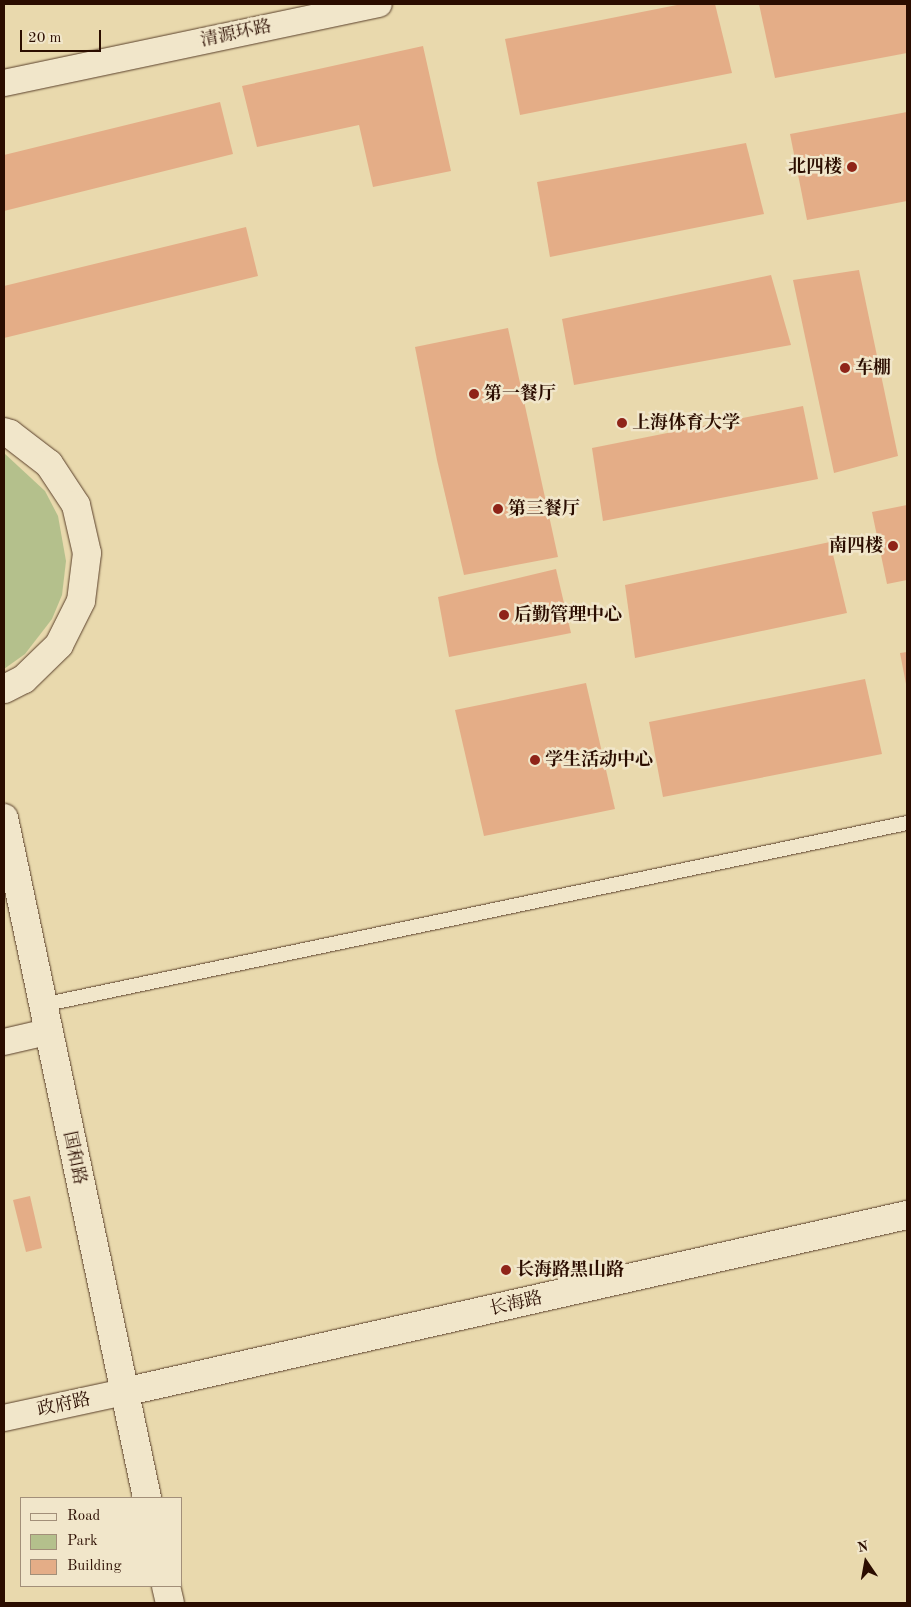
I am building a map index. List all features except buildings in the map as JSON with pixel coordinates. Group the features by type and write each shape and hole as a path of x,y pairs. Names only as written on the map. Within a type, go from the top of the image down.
{"main road":[{"path":"4,432 10,434 49,464 76,505 87,553 81,601 59,645 24,679 4,688"},
{"name":"国和路","path":"4,818 147,1497"},
{"name":"长海路","path":"124,1392 907,1215"},
{"path":"166,1587 170,1603"}],"street":[{"name":"清源环路","path":"4,83 379,4"},
{"path":"4,1042 48,1032"},
{"name":"政府路","path":"4,1418 124,1392"}],"lane":[{"path":"42,1005 907,823"}],"green space":[{"path":"4,453 45,491 58,516 66,561 62,595 52,619 25,654 4,669"}],"place":[{"name":"北四楼","path":"852,167"},
{"name":"车棚","path":"845,368"},
{"name":"第一餐厅","path":"474,394"},
{"name":"上海体育大学","path":"622,423"},
{"name":"第三餐厅","path":"498,509"},
{"name":"南四楼","path":"893,546"},
{"name":"后勤管理中心","path":"504,615"},
{"name":"学生活动中心","path":"535,760"},
{"name":"长海路黑山路","path":"506,1270"}]}
